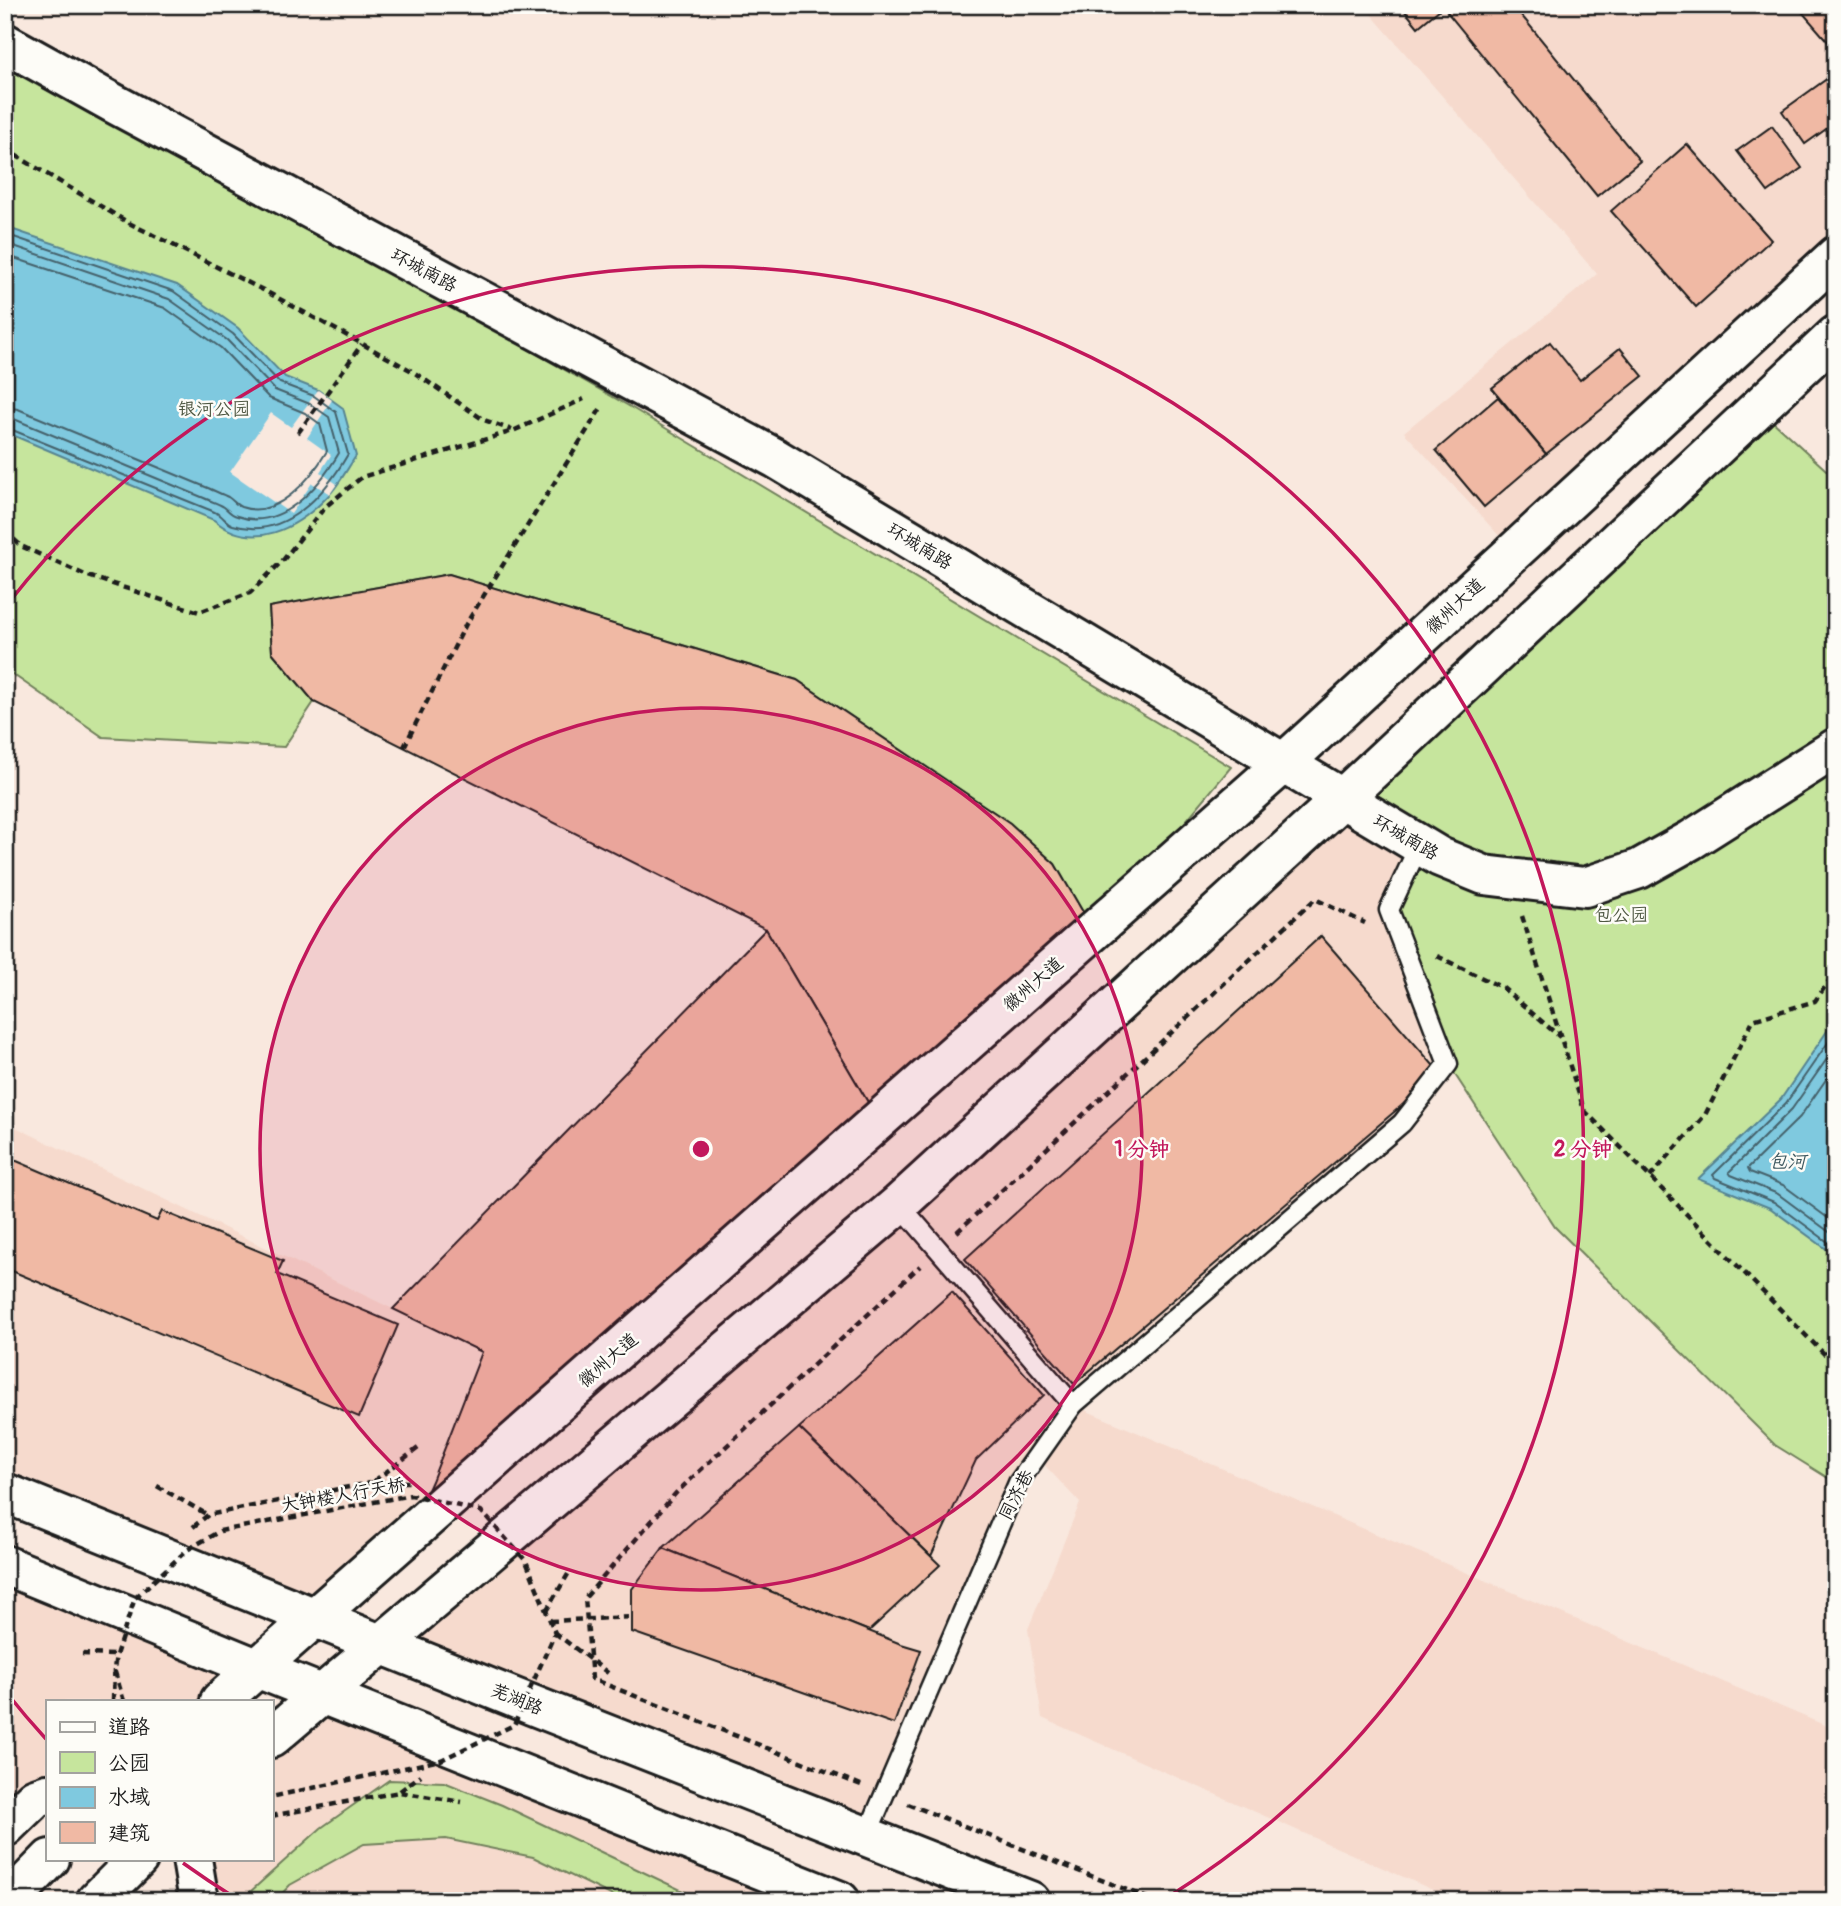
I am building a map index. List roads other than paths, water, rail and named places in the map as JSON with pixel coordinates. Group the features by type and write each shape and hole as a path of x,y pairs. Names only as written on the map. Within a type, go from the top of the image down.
{"main road":[{"name":"环城南路","path":"5,43 775,458 1440,858 1484,875 1585,887 1639,869 1691,840 1836,748"},
{"name":"徽州大道","path":"221,1700 1282,764 1836,256"},
{"path":"273,1736 899,1204 1342,799 1836,335"},
{"name":"芜湖路","path":"5,1493 1030,1901"},
{"path":"5,1565 840,1901"},
{"path":"5,1827 35,1798 46,1794"},
{"path":"9,1901 49,1860"},
{"path":"96,1901 137,1860"},
{"path":"192,1860 199,1901"}],"lane":[{"name":"同济巷","path":"866,1837 1018,1483 1073,1405 1402,1123 1448,1064 1389,911 1415,854"},
{"path":"899,1204 1073,1405"}],"water":[{"path":"5,227 177,285 238,328 285,377 318,390 343,408 356,456 332,492 316,508 289,526 259,535 244,535 5,432"},
{"name":"包河","path":"1836,1018 1836,1256 1770,1208 1698,1179 1781,1099"}],"park label":[{"name":"银河公园","path":"214,409"},
{"name":"包公园","path":"1621,915"}]}
